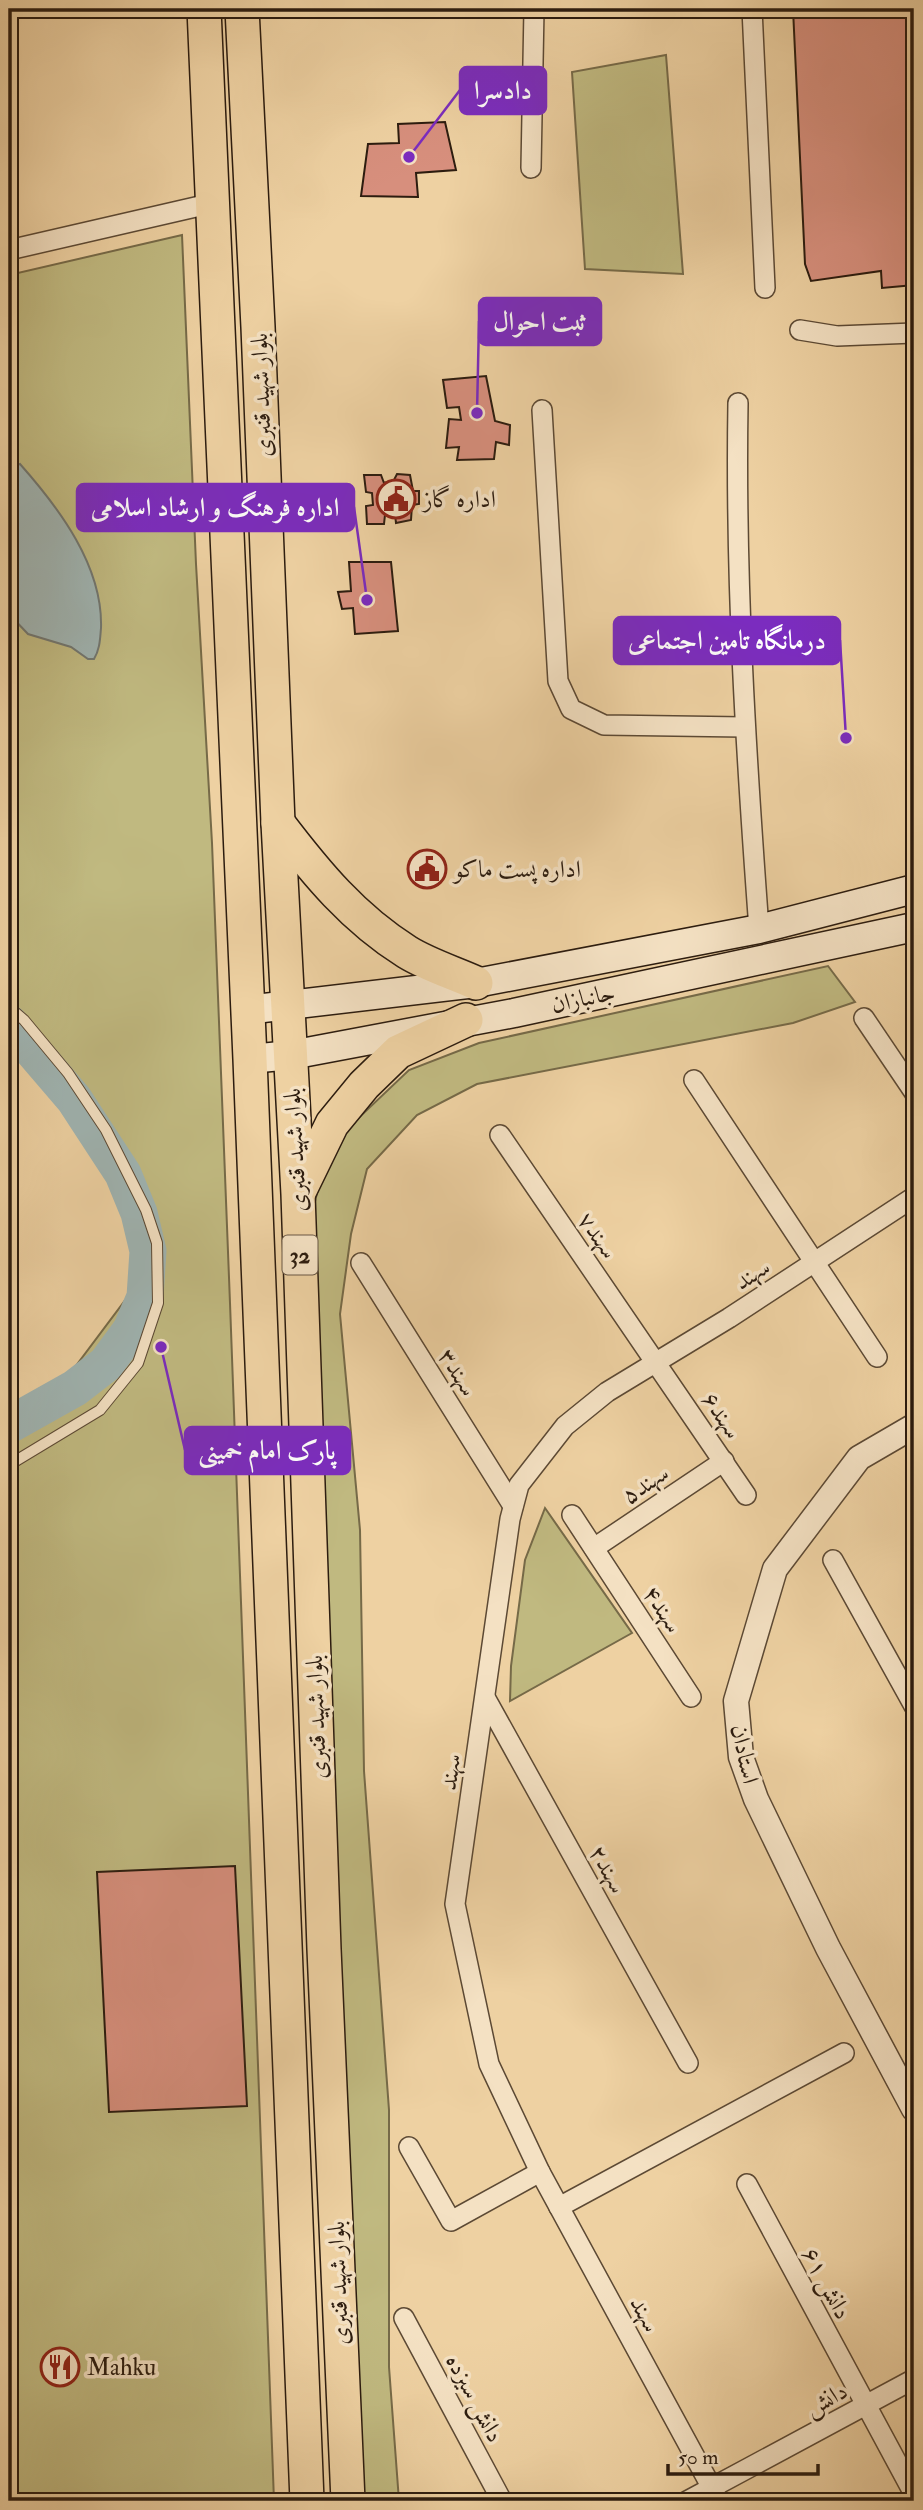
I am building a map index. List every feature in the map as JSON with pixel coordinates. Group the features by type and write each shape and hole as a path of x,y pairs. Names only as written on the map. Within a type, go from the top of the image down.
{"highway":[{"name":"بلوار شهید قنبری","path":"204,9 250,1059 307,2501"},
{"name":"بلوار شهید قنبری","path":"242,9 259,340 278,823 298,1194 324,1950 348,2501"},
{"path":"278,823 323,881 365,921 409,953 476,983"},
{"path":"298,1194 332,1124 364,1085 398,1052 466,1020"},
{"path":"284,1951 324,1950"}],"main road":[{"name":"جانبازان","path":"247,1010 476,983 759,929 914,889"},
{"name":"جانبازان","path":"250,1059 291,1055 514,1013 914,927"},
{"path":"511,976 500,991 503,1001 514,1013"}],"street":[{"path":"531,168 534,9"},
{"path":"752,9 765,288"},
{"path":"9,250 214,203"},
{"path":"800,330 836,336 914,333"},
{"path":"738,403 737,473 744,727 759,929"},
{"path":"542,410 558,681 571,709 604,724 744,727"},
{"path":"864,1018 914,1092"},
{"path":"694,1080 877,1357"},
{"name":"سهند۷","path":"500,1135 657,1363"},
{"name":"سهند","path":"715,2495 540,2172 489,2064 455,1904 513,1506 519,1485 565,1426 607,1392 815,1263 914,1197"},
{"name":"سهند۳","path":"361,1263 513,1506"},
{"name":"سهند۶","path":"657,1363 746,1495"},
{"name":"استادان","path":"914,1426 859,1458 775,1569 736,1701 741,1757 756,1799 822,1936 914,2109"},
{"name":"سهند۵","path":"594,1548 723,1461"},
{"name":"سهند۴","path":"572,1514 691,1697"},
{"path":"833,1560 913,1702"},
{"name":"سهند۲","path":"486,1699 688,2063"},
{"path":"559,2207 844,2053"},
{"path":"409,2147 451,2221 540,2172"},
{"name":"دانش ۶۱","path":"747,2184 914,2494"},
{"name":"دانش سیزده","path":"404,2318 502,2501"},
{"name":"دانش","path":"687,2501 715,2495 914,2379"}],"lane":[{"path":"9,1007 24,1020 68,1073 112,1142 146,1210 157,1243 158,1303 138,1363 100,1410 9,1465"}],"shaded area":[{"path":"666,55 683,274 585,269 572,72"},
{"path":"182,235 196,564 212,843 274,2501 9,2501 9,1432 57,1391 150,1267 89,1110 41,1043 9,1034 9,275"},
{"path":"20,464 63,519 87,560 100,605 100,640 94,659 88,659 71,647 28,634 9,614 9,542 16,523 18,505 12,467"},
{"path":"828,966 855,1002 793,1023 477,1084 417,1115 367,1169 351,1234 340,1314 360,1530 364,1771 389,2110 389,2367 399,2501 363,2501 348,2192 311,1218 319,1185 349,1127 409,1070 479,1043"},
{"path":"545,1508 632,1633 510,1701 511,1666 525,1560"}],"building":[{"path":"793,9 914,9 914,285 882,288 881,271 811,281 805,264"},
{"path":"445,122 456,170 416,173 418,197 361,196 368,144 399,143 398,124"},
{"path":"486,376 495,421 510,425 509,445 496,442 494,459 457,460 459,447 446,448 449,419 461,420 459,407 447,408 443,380"},
{"name":"اداره گاز","path":"397,474 410,475 413,491 419,491 419,504 412,505 411,520 396,523 395,514 385,515 384,524 367,524 366,506 373,505 372,493 366,492 364,475 381,475 384,483 394,480"},
{"path":"349,562 391,562 398,631 355,634 353,608 342,609 338,592 351,591"},
{"path":"235,1866 247,2106 109,2112 97,1872"}],"waterway":[{"path":"9,1023 74,1099 123,1174 139,1213 148,1251 145,1297 131,1330 106,1364 75,1388 9,1425"}],"place":[{"name":"دادسرا","path":"409,157"},
{"name":"ثبت احوال","path":"477,413"},
{"name":"اداره گاز","path":"396,499"},
{"name":"اداره فرهنگ و ارشاد اسلامی","path":"367,600"},
{"name":"درمانگاه تامین اجتماعی","path":"846,738"},
{"name":"اداره پست ماکو","path":"427,869"},
{"name":"پارک امام خمینی","path":"161,1347"},
{"name":"Mahku","path":"60,2367"}]}
